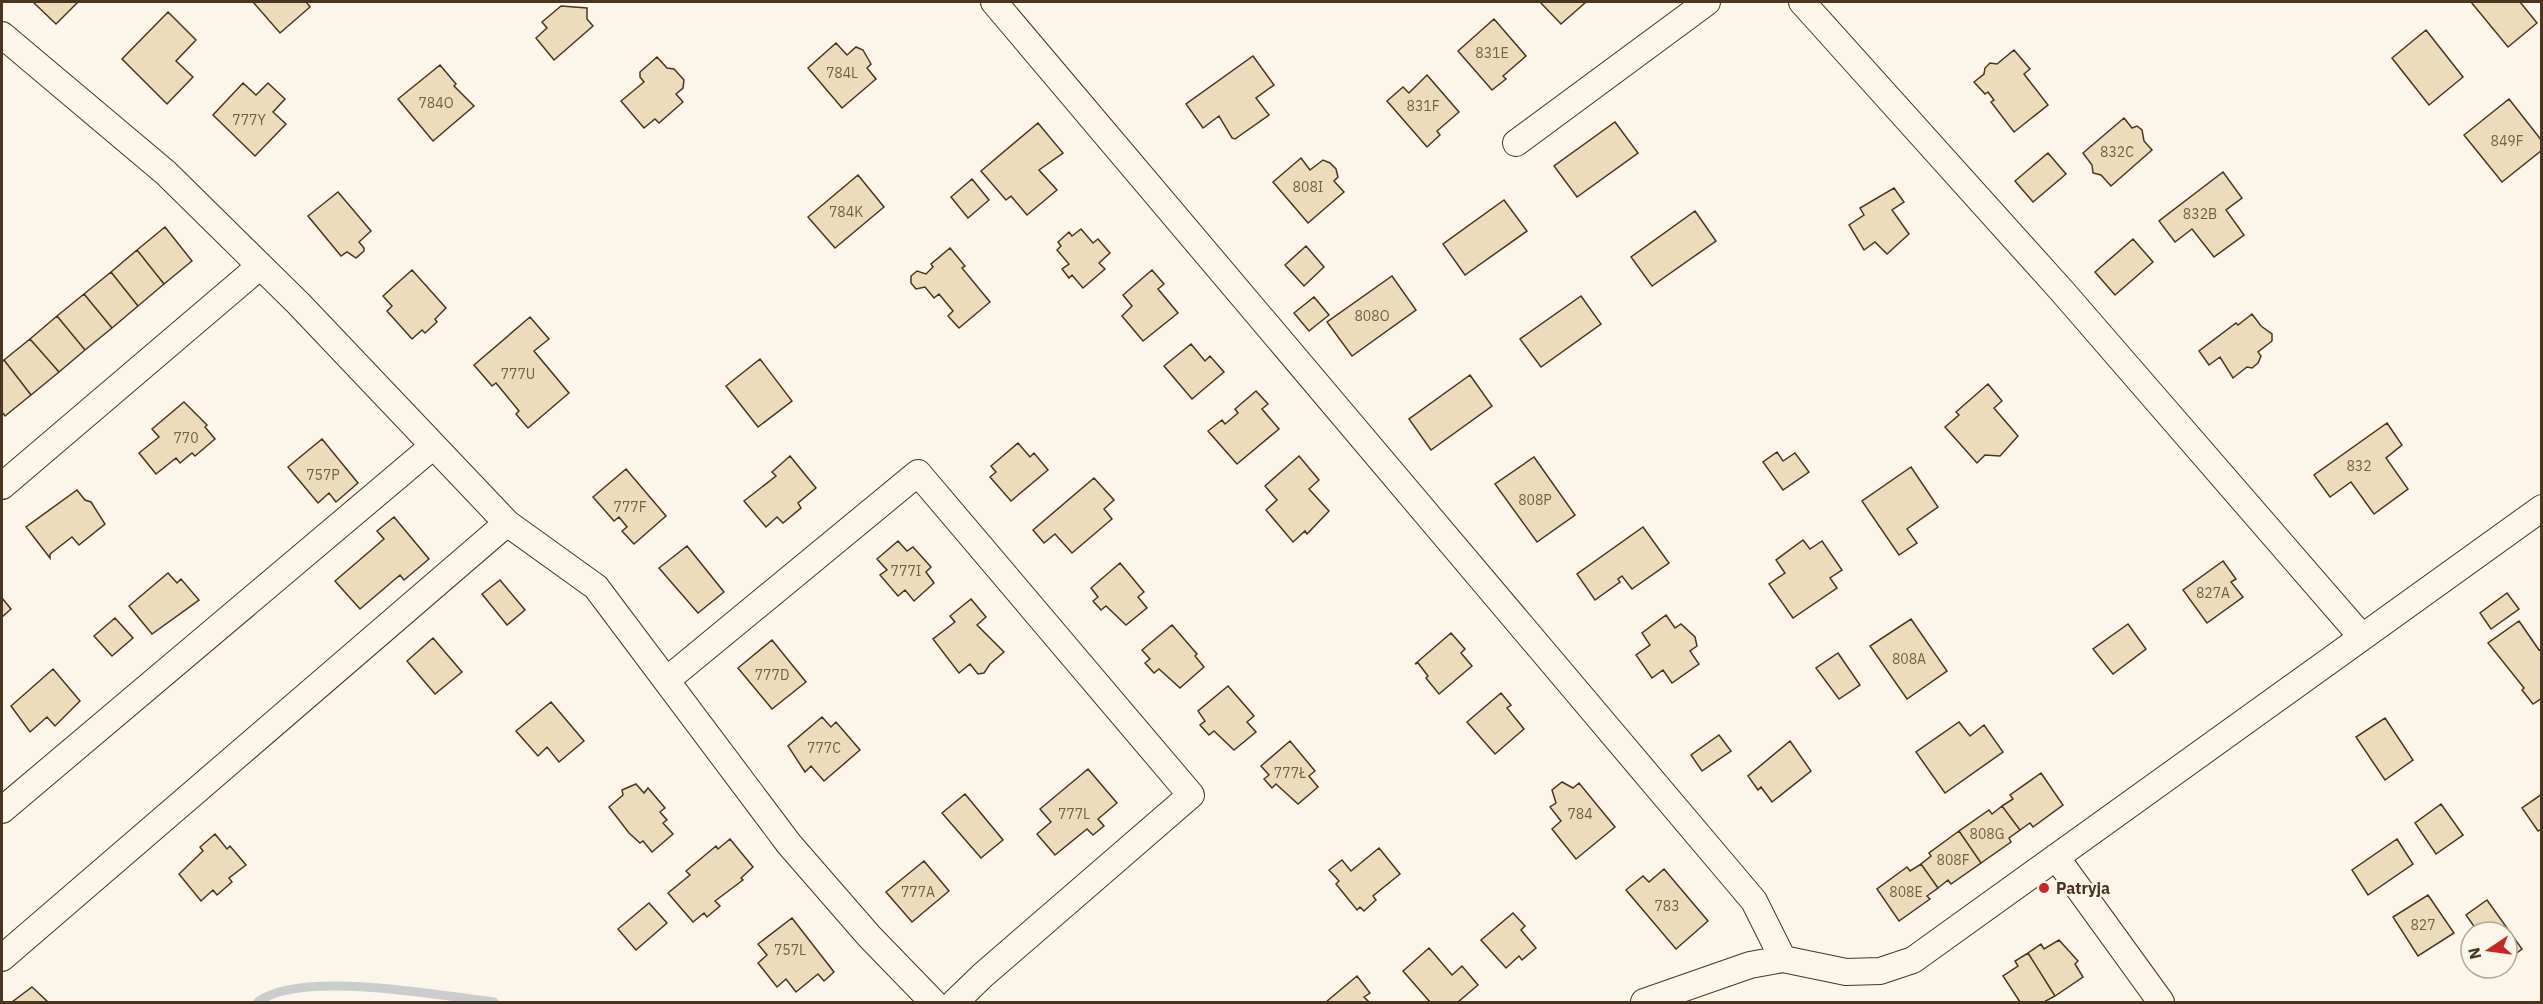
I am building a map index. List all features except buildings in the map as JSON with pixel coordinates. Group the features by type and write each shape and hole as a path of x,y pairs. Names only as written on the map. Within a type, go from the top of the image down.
{"street":[{"path":"994,2 1754,901 1783,959"},
{"path":"1516,143 1707,2"},
{"path":"1802,2 2062,291 2362,637"},
{"path":"2,35 166,173 299,304 507,524 596,587 668,679 789,844 869,936 933,1002"},
{"path":"2,486 259,267"},
{"path":"2,810 432,447"},
{"path":"668,679 918,473 1191,795 983,975 955,1002"},
{"path":"1644,1002 1750,965 1783,959 1846,972 1880,971 1913,960 2541,508"},
{"path":"2,958 507,524"},
{"path":"2056,857 2161,1002"}],"waterway":[{"path":"258,1002 278,992 305,987 337,986 372,987 494,1002"}],"place":[{"name":"Patryja","path":"2044,888"}]}
